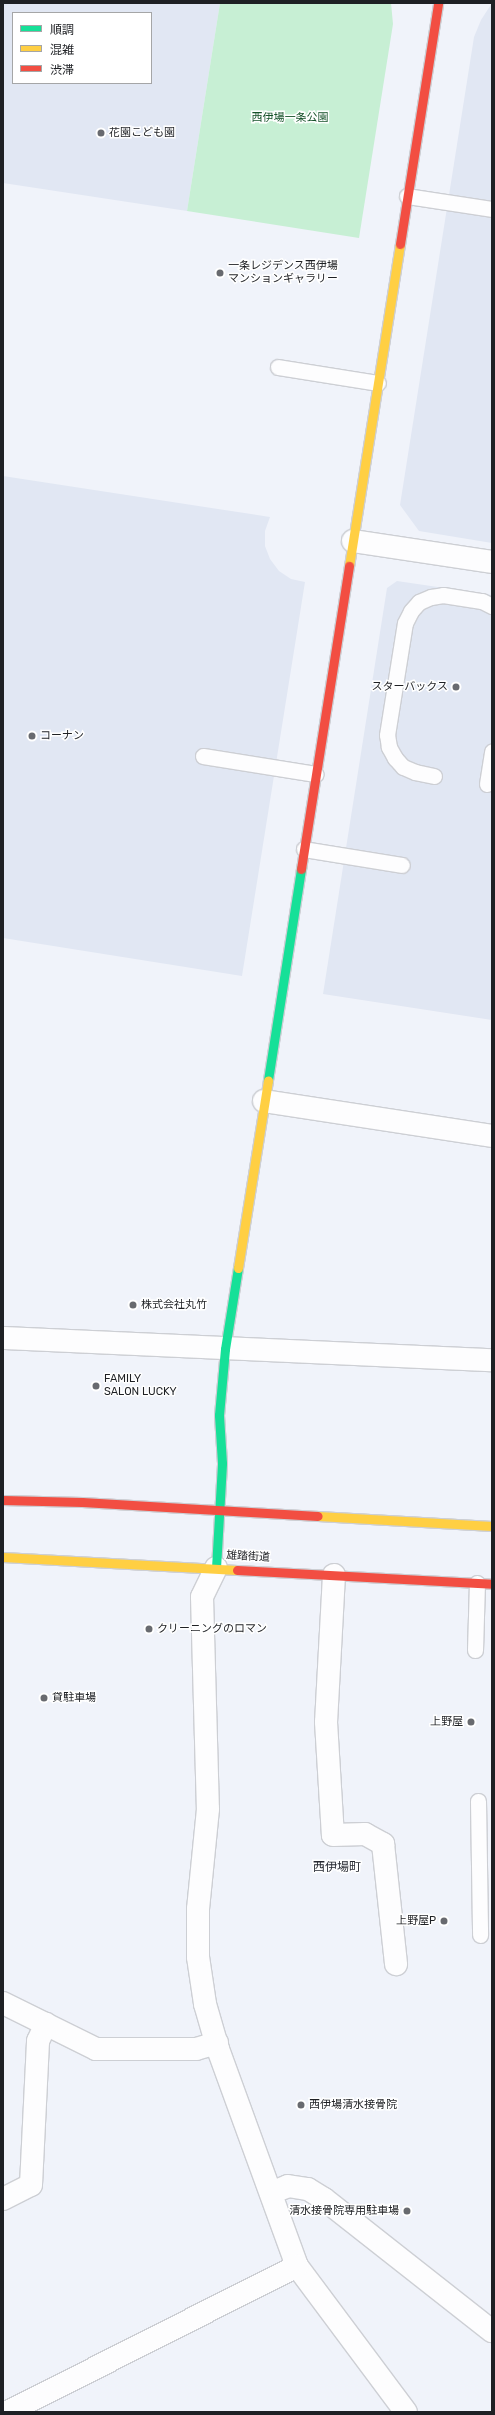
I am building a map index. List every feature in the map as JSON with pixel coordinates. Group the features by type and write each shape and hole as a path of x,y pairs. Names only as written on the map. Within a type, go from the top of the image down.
{"street":[{"path":"406,2412 297,2266 217,2043 205,2004 198,1957 198,1925 208,1801 202,1597 216,1568 222,1463 219,1416 225,1349 438,3"},
{"path":"353,540 492,562"},
{"path":"264,1101 492,1136"},
{"path":"3,1338 492,1360"},
{"path":"3,1500 82,1502 492,1526"},
{"name":"雄踏街道","path":"3,1557 485,1583"},
{"path":"334,1575 326,1722 333,1835 366,1834 383,1844 396,1964"},
{"path":"3,2003 96,2049 196,2049 217,2043"},
{"path":"3,2199 31,2185 38,2042 46,2024"},
{"path":"270,2193 288,2186 308,2189 324,2199 492,2331"},
{"path":"8,2412 297,2266"}],"lane":[{"path":"407,196 492,209"},
{"path":"278,367 378,383"},
{"path":"434,776 415,772 403,767 395,758 389,747 387,735 405,622 411,611 419,602 431,597 443,595 482,601 492,606"},
{"path":"487,784 492,751"},
{"path":"203,756 316,774"},
{"path":"304,849 402,865"},
{"path":"475,1650 485,1583"},
{"path":"478,1801 480,1935"}],"shaded area":[{"name":"花園こども園","path":"3,3 220,3 187,211 3,183"},
{"path":"492,3 492,543 419,531 400,505 474,37 481,20"},
{"path":"3,476 270,517 265,531 265,546 270,559 279,571 291,579 305,582 242,976 3,938"},
{"path":"397,581 492,595 492,1020 323,994 387,588"}],"green space":[{"name":"西伊場一条公園","path":"220,3 391,3 393,24 359,238 187,211"}],"traffic: fast":[{"path":"268,1080 301,869"},
{"path":"216,1568 222,1463 219,1415 225,1349 238,1268"}],"traffic: slow":[{"path":"349,566 400,244"},
{"path":"238,1268 268,1080"},
{"path":"318,1516 492,1526"},
{"path":"3,1557 237,1570"}],"traffic: jam":[{"path":"400,244 438,3"},
{"path":"301,869 349,566"},
{"path":"3,1500 82,1502 318,1516"},
{"path":"237,1570 492,1584"}],"place":[{"name":"花園こども園","path":"101,133"},
{"name":"一条レジデンス西伊場 マンションギャラリー","path":"220,273"},
{"name":"スターバックス","path":"456,687"},
{"name":"コーナン","path":"32,736"},
{"name":"株式会社丸竹","path":"133,1305"},
{"name":"FAMILY SALON LUCKY","path":"96,1386"},
{"name":"クリーニングのロマン","path":"149,1629"},
{"name":"貸駐車場","path":"44,1698"},
{"name":"上野屋","path":"471,1722"},
{"name":"上野屋P","path":"444,1921"},
{"name":"西伊場清水接骨院","path":"301,2105"},
{"name":"清水接骨院専用駐車場","path":"407,2211"}],"district":[{"name":"西伊場町","path":"337,1868"}]}
